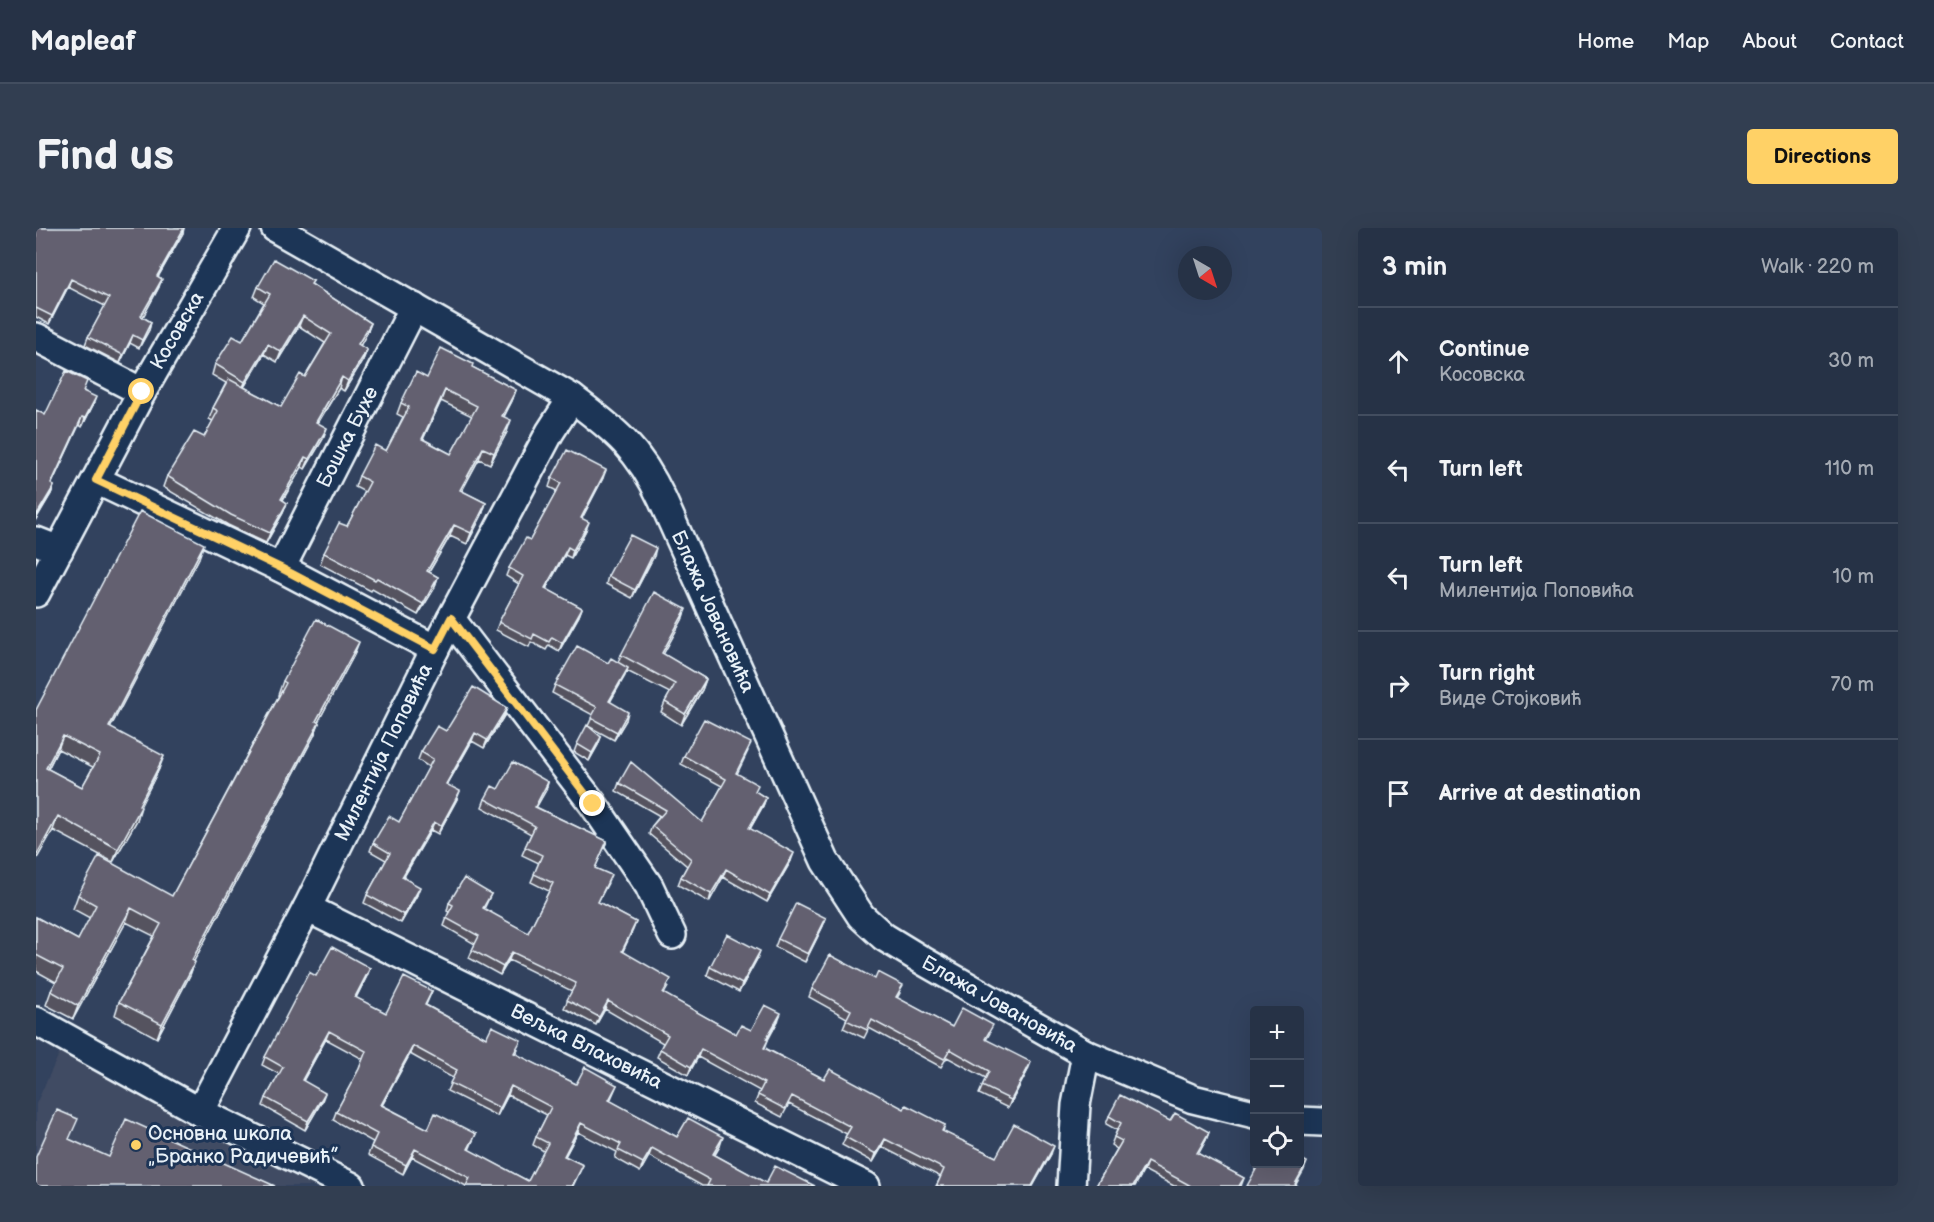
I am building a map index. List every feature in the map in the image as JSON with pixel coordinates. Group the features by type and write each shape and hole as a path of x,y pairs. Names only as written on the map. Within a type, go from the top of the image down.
{"street":[{"name":"Косовска","path":"36,593 47,546 96,480 142,392 237,228"},
{"name":"Блажа Јовановића","path":"275,228 572,398 610,427 631,447 656,485 825,861 861,916 884,937 1086,1054 1193,1099 1250,1113"},
{"name":"Бошка Бухе","path":"281,568 414,307"},
{"path":"36,337 142,392"},
{"name":"Милентија Поповића","path":"200,1112 307,908 451,618 550,432 572,398"},
{"path":"96,480 281,568 435,649"},
{"path":"451,618 599,813 649,886 672,935"},
{"name":"Вељка Влаховића","path":"307,908 866,1186"},
{"path":"36,1021 200,1112 351,1186"},
{"name":"Блажа Јовановића","path":"1071,1186 1076,1105 1086,1054"},
{"path":"1304,1121 1322,1122"}],"shaded area":[{"name":"Основна школа „Бранко Радичевић”","path":"60,1052 314,1186 36,1186 36,1104"}],"building":[{"path":"36,228 184,228 157,276 162,279 141,316 151,322 142,340 133,335 123,355 88,337 109,298 71,279 52,316 36,308"},
{"path":"274,259 313,281 311,284 371,323 358,344 367,350 348,381 342,377 316,422 327,428 309,459 305,457 281,499 287,503 270,533 231,515 167,476 194,432 204,437 218,411 213,408 229,379 281,407 300,374 305,377 331,334 303,316 281,352 268,344 245,382 215,364 233,336 242,341 270,294 258,287"},
{"path":"441,348 516,390 502,416 511,420 494,453 483,448 460,490 486,503 471,533 454,525 427,571 438,577 423,604 377,578 375,580 324,553 339,523 347,526 370,482 359,476 375,445 386,451 409,407 401,403 416,372 427,378","holes":["445,390 477,406 451,454 422,439"]},
{"path":"66,371 87,381 83,391 96,397 85,418 82,417 51,484 54,486 36,516 36,410 45,415"},
{"path":"567,450 606,470 581,518 589,522 573,550 568,547 545,588 582,608 562,643 552,637 549,642 534,634 532,639 499,622 523,576 509,568 526,538 530,540 561,483 552,478"},
{"path":"140,511 204,544 109,727 164,756 139,805 141,807 118,849 58,816 36,856 36,710","holes":["63,736 100,755 82,787 46,768"]},
{"path":"630,535 656,548 635,590 608,576"},
{"path":"654,592 686,609 662,653 706,679 685,714 665,702 675,684 621,655"},
{"path":"316,619 359,642 316,721 319,723 192,960 195,962 162,1024 119,1002 161,924 131,908 78,1006 51,991 63,969 36,955 36,917 78,940 96,905 78,895 99,856 172,896 286,683 283,681"},
{"path":"577,646 608,663 611,658 628,668 609,701 628,712 617,732 591,718 597,707 555,685"},
{"path":"473,687 507,708 487,740 475,733 446,784 460,791 441,826 434,822 402,877 420,887 404,915 367,895 390,853 373,843 389,816 399,822 433,759 421,752 437,726 446,731"},
{"path":"704,719 751,743 736,773 758,785 755,791 766,798 749,828 794,853 770,895 726,869 711,894 681,877 691,859 652,826 666,810 619,783 631,762 702,822 726,779 684,756"},
{"path":"587,725 601,737 592,753 577,744"},
{"path":"513,762 548,782 535,807 607,841 595,868 611,875 598,902 636,922 622,951 671,979 663,993 736,1034 741,1025 751,1030 765,1005 781,1013 766,1039 768,1040 764,1048 824,1079 830,1069 904,1109 906,1105 945,1125 942,1131 996,1157 1014,1124 1054,1146 1032,1186 939,1186 937,1185 944,1169 885,1139 876,1154 845,1137 851,1127 792,1096 785,1109 758,1095 764,1083 701,1049 691,1067 660,1049 668,1035 608,1001 599,1017 567,1000 576,983 512,952 503,967 472,950 479,936 446,918 453,905 449,903 464,878 491,894 483,908 528,933 553,883 534,874 542,855 525,847 535,826 485,799 492,786 498,789"},
{"path":"796,903 826,918 808,954 778,939"},
{"path":"727,934 760,951 742,984 710,967"},
{"path":"332,947 370,968 355,997 386,1013 404,977 432,991 425,1005 486,1038 492,1026 521,1040 514,1053 576,1084 585,1067 617,1085 609,1100 677,1137 688,1118 723,1137 713,1154 766,1183 775,1166 815,1186 707,1186 710,1180 652,1148 643,1163 618,1150 621,1144 581,1123 564,1156 583,1165 572,1186 466,1186 470,1178 415,1149 406,1165 371,1147 377,1134 336,1112 366,1051 329,1031 302,1080 325,1093 308,1121 266,1098 283,1067 265,1057 309,972 316,976","holes":["413,1046 457,1070 450,1083 500,1108 511,1086 551,1107 536,1137 548,1143 528,1181 468,1149 476,1134 435,1113 428,1129 381,1105"]},
{"path":"830,955 875,979 878,972 903,985 896,997 952,1027 962,1008 993,1025 985,1039 1031,1062 1011,1100 982,1086 989,1071 950,1049 944,1059 872,1020 867,1030 846,1020 851,1010 812,989"},
{"path":"1120,1095 1170,1121 1175,1113 1209,1132 1197,1153 1244,1178 1239,1186 1191,1186 1147,1162 1133,1186 1096,1186 1122,1141 1114,1137 1121,1123 1109,1116"},
{"path":"57,1110 78,1119 69,1139 109,1157 126,1119 275,1186 36,1186 36,1157"},
{"path":"1257,1168 1304,1168 1295,1184 1298,1186 1247,1186"}],"place":[{"name":"Основна школа „Бранко Радичевић”","path":"136,1145"}],"route":[{"path":"142,392 96,480 281,568 435,649 451,618 593,804"}]}
